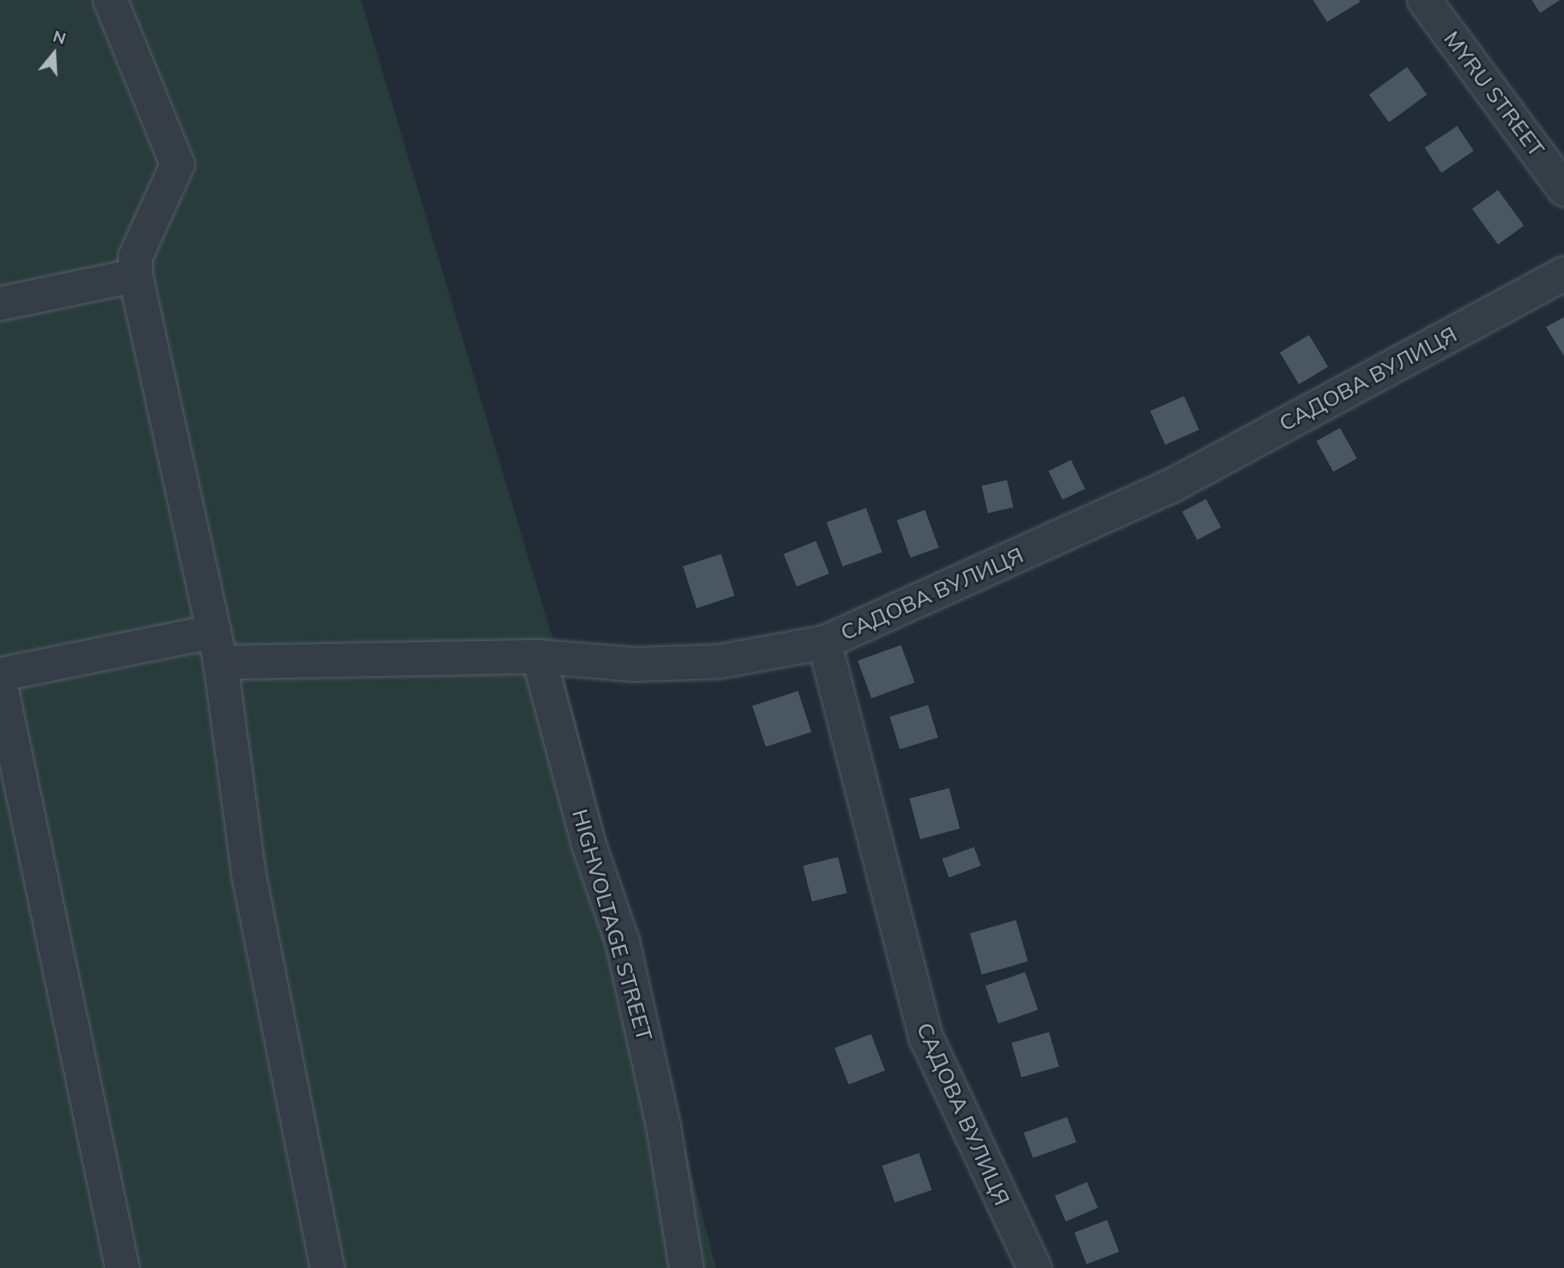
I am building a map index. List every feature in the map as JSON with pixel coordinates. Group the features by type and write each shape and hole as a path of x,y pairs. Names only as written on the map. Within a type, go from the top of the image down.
{"street":[{"path":"110,0 177,164 135,256 135,275 217,646 249,878 327,1268"},
{"name":"MYRU STREET","path":"1424,0 1564,189"},
{"name":"САДОВА ВУЛИЦЯ","path":"1034,1268 926,1038 824,642 1170,486 1564,273"},
{"path":"0,303 135,275"},
{"path":"0,674 217,646 538,656 634,664 719,662 824,642"},
{"name":"HIGHVOLTAGE STREET","path":"538,656 625,952 663,1126 686,1268"},
{"path":"0,684 122,1268"}],"green space":[{"path":"0,0 361,0 565,680 716,1268 0,1268"}],"building":[{"path":"1313,0 1359,0 1360,2 1327,22"},
{"path":"1532,0 1560,0 1540,13"},
{"path":"1407,67 1427,95 1389,122 1369,95"},
{"path":"1457,126 1474,151 1441,173 1425,148"},
{"path":"1498,190 1524,226 1498,244 1472,209"},
{"path":"1564,317 1564,356 1546,327"},
{"path":"1309,335 1328,367 1299,384 1280,353"},
{"path":"1184,396 1199,430 1165,445 1150,411"},
{"path":"1340,428 1357,459 1333,472 1316,441"},
{"path":"1071,460 1085,489 1063,500 1049,471"},
{"path":"1007,480 1013,507 988,513 982,486"},
{"path":"1206,499 1221,527 1197,540 1182,512"},
{"path":"866,508 882,552 843,567 827,522"},
{"path":"925,510 939,548 910,558 897,520"},
{"path":"816,541 829,573 797,587 784,554"},
{"path":"721,554 735,596 697,608 683,566"},
{"path":"901,645 915,683 871,698 858,661"},
{"path":"798,691 811,732 766,747 752,706"},
{"path":"928,705 938,738 900,749 890,717"},
{"path":"949,788 960,829 920,839 909,799"},
{"path":"974,847 981,866 949,877 942,859"},
{"path":"838,857 847,893 812,902 803,866"},
{"path":"1016,920 1028,961 982,975 970,933"},
{"path":"1025,972 1038,1010 998,1023 985,986"},
{"path":"1049,1032 1059,1067 1021,1077 1012,1043"},
{"path":"871,1034 885,1070 849,1084 835,1048"},
{"path":"1067,1117 1076,1142 1033,1158 1024,1133"},
{"path":"919,1153 932,1190 895,1203 882,1166"},
{"path":"1087,1182 1098,1208 1066,1221 1055,1196"},
{"path":"1107,1220 1119,1252 1087,1264 1074,1233"}]}
